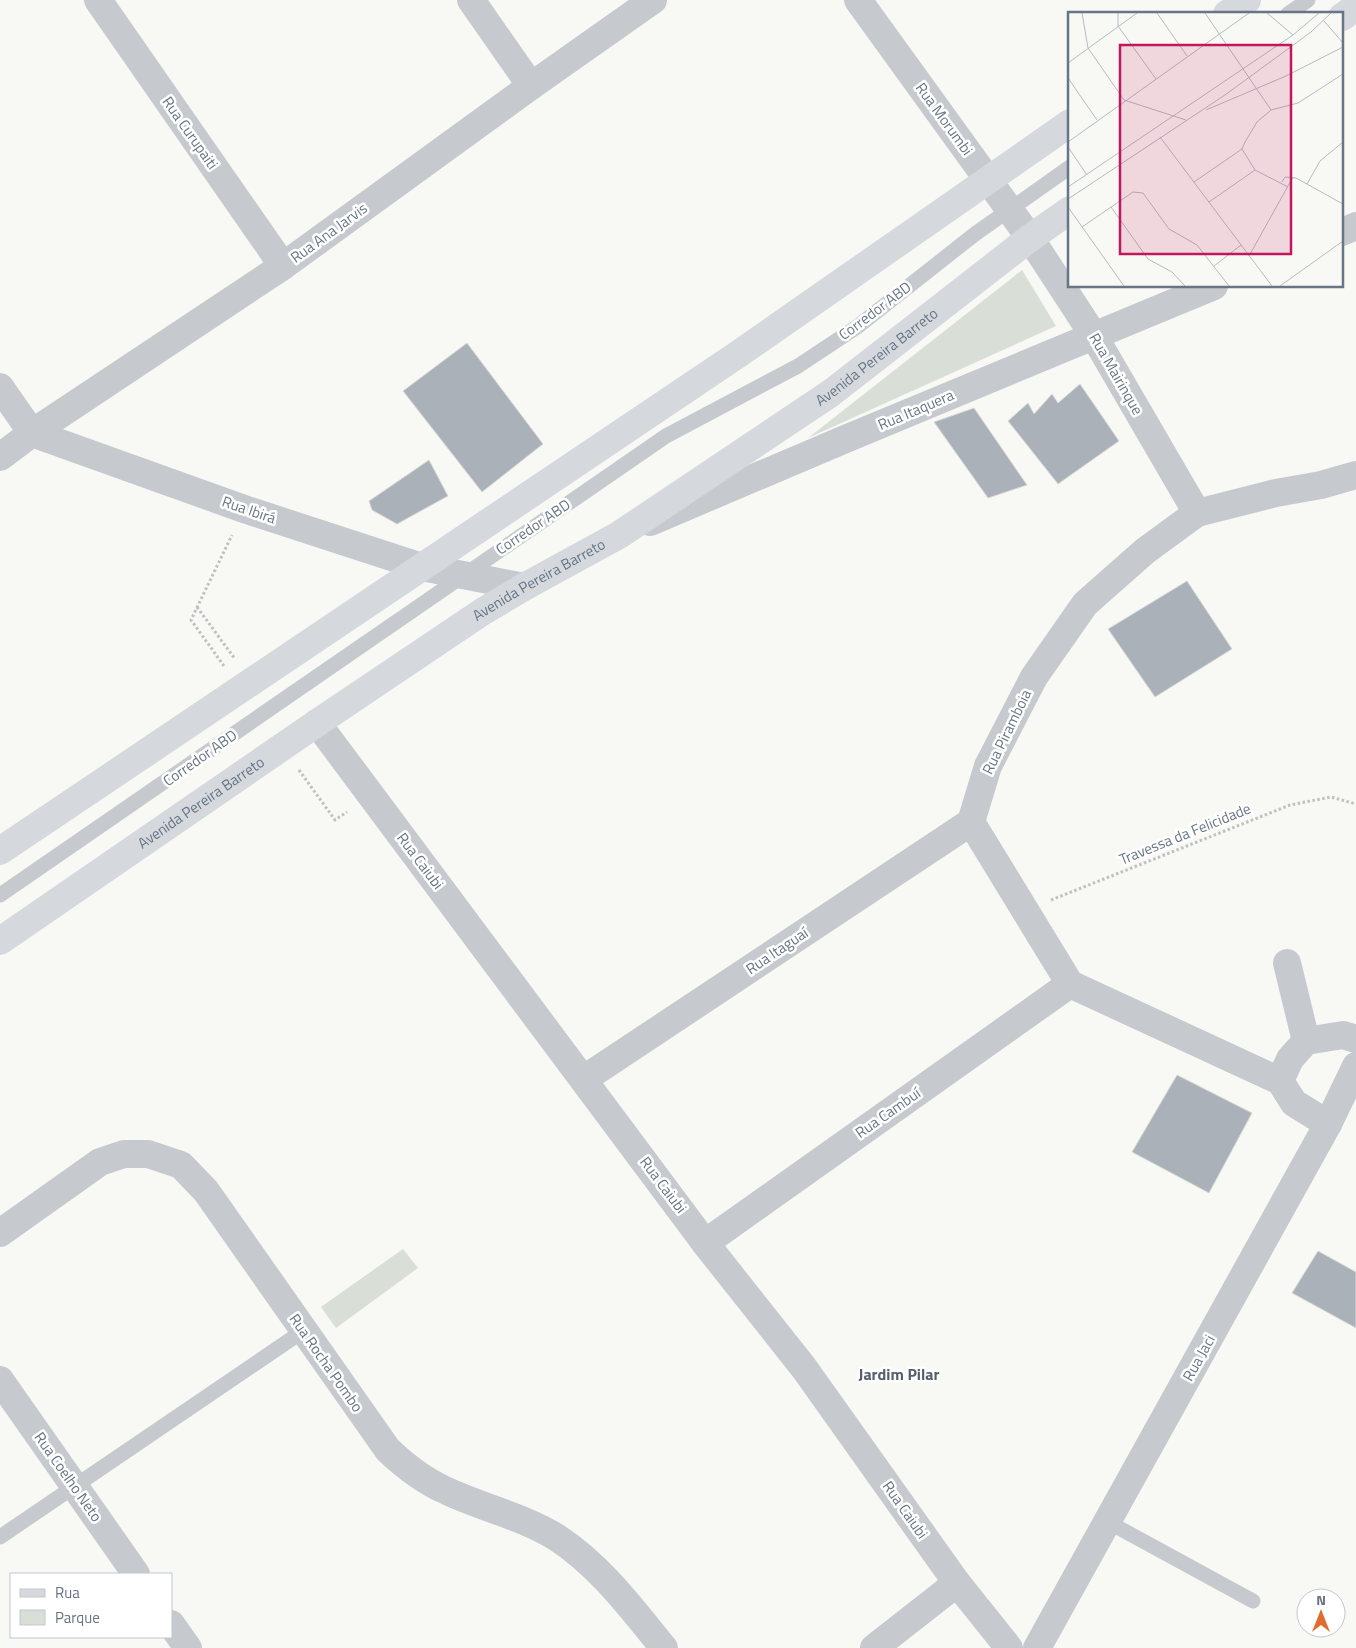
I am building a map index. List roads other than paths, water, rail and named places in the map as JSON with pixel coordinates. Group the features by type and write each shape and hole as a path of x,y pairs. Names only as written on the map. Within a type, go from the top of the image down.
{"main road":[{"path":"1230,12 1247,0"},
{"path":"1344,16 1356,7"},
{"path":"0,851 737,356 1068,124"},
{"name":"Avenida Pereira Barreto","path":"0,941 317,722 482,612 619,535 831,393 1030,238 1068,211"}],"street":[{"name":"Rua Curupaiti","path":"98,0 283,266"},
{"path":"471,0 531,86"},
{"name":"Rua Ana Jarvis","path":"0,457 32,433 283,266 653,0"},
{"name":"Rua Morumbi","path":"858,0 1030,238"},
{"path":"1344,231 1356,226"},
{"name":"Rua Mairinque","path":"1030,238 1094,336 1197,513"},
{"name":"Rua Itaquera","path":"619,535 1209,288"},
{"path":"0,387 32,433"},
{"name":"Rua Ibirá","path":"32,433 244,509 422,567 524,587"},
{"name":"Rua Piramboia","path":"971,822 988,766 1034,677 1085,604 1145,551 1197,513 1276,493 1321,485 1356,475"},
{"name":"Rua Caiubi","path":"317,722 705,1242 804,1368 958,1583 1008,1648"},
{"path":"971,822 1070,984 1280,1081 1294,1103 1328,1124"},
{"name":"Rua Itaguaí","path":"584,1079 971,822"},
{"path":"1287,963 1306,1041"},
{"name":"Rua Cambuí","path":"705,1242 1070,984"},
{"path":"1280,1081 1290,1059 1306,1041 1343,1035 1356,1039"},
{"name":"Rua Jaci","path":"1038,1648 1328,1124 1356,1066"},
{"name":"Rua Rocha Pombo","path":"0,1233 100,1162 124,1154 148,1154 181,1165 206,1191 388,1450 412,1471 442,1489 514,1518 558,1539 611,1583 664,1648"},
{"name":"Rua Coelho Neto","path":"0,1380 135,1573"},
{"path":"874,1648 958,1583"},
{"path":"172,1625 188,1648"}],"lane":[{"path":"1291,12 1308,0"},
{"name":"Corredor ABD","path":"0,895 666,436 798,366 857,327 975,234 1068,168"},
{"path":"0,1537 304,1331"},
{"path":"1108,1522 1253,1601"}],"district":[{"name":"Jardim Pilar","path":"899,1374"}]}
